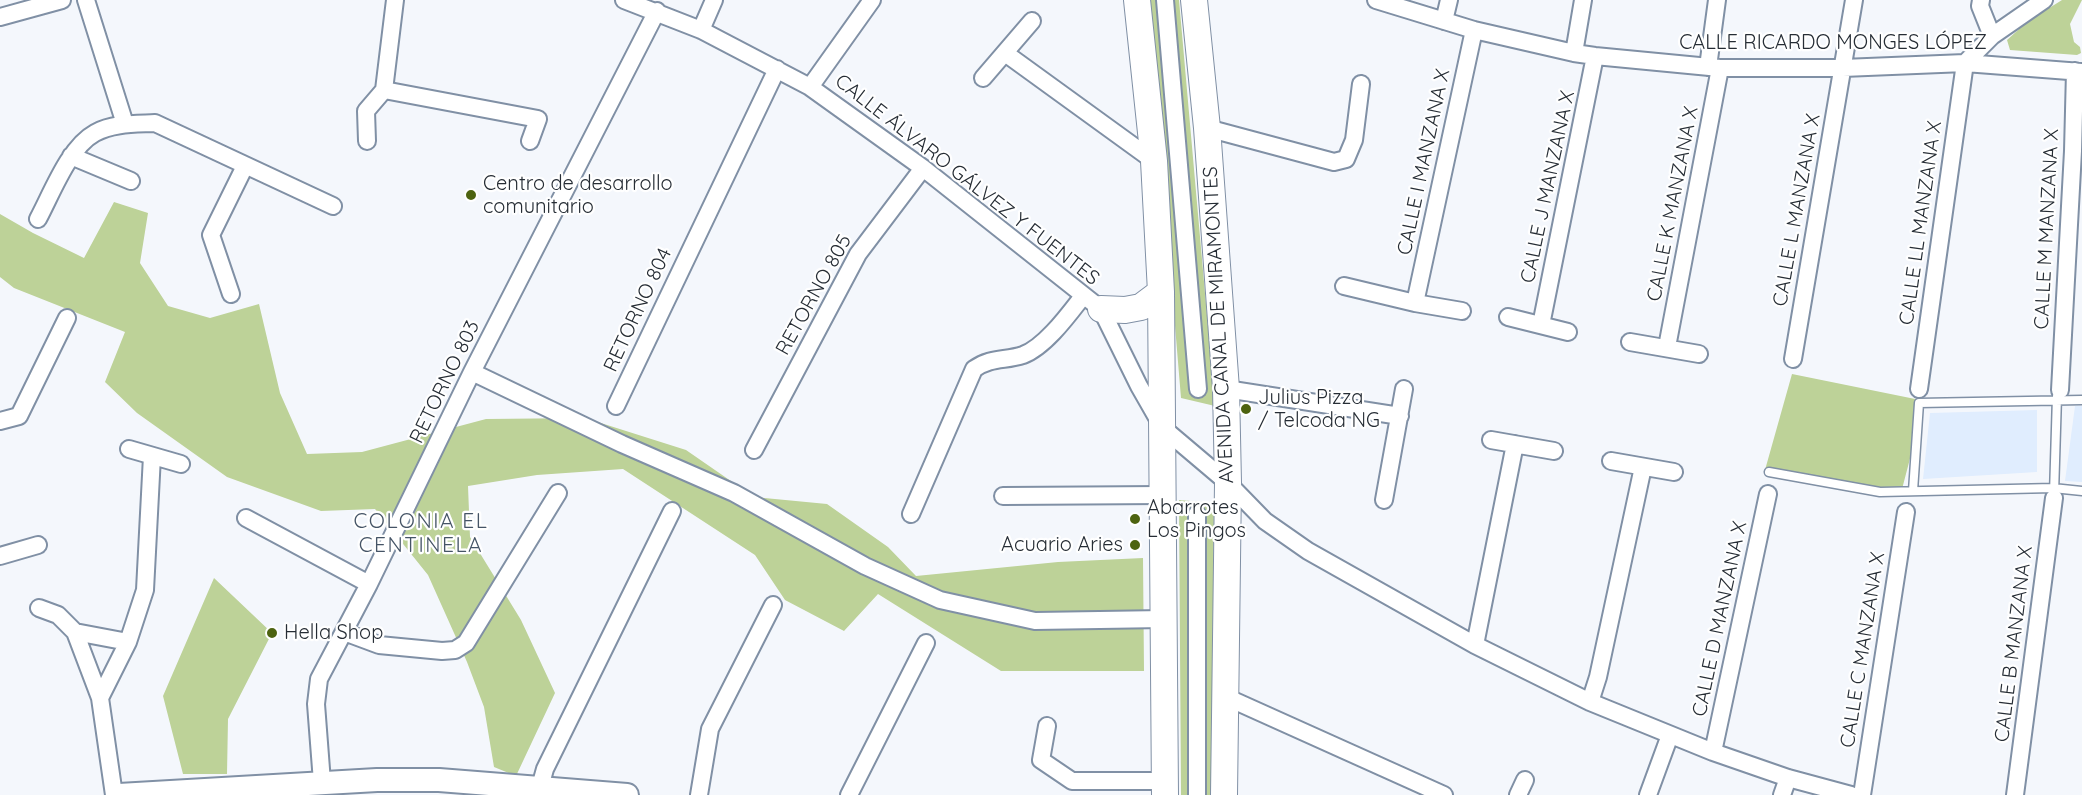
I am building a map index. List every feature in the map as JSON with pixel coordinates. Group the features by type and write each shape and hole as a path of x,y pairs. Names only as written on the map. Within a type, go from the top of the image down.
{"main road":[{"path":"1137,0 1154,161 1161,292 1165,788"},
{"name":"AVENIDA CANAL DE MIRAMONTES","path":"1194,0 1207,128 1226,389 1228,483 1224,795"},
{"path":"1092,303 1125,310 1141,307 1161,292"}],"street":[{"path":"0,17 27,4 62,0"},
{"path":"86,0 125,124"},
{"path":"367,141 366,111 384,90 395,0"},
{"name":"CALLE ÁLVARO GÁLVEZ Y FUENTES","path":"624,0 701,30 810,87 923,168 1092,303 1163,428 1228,483 1264,521 1308,551 1475,645 1590,702 1713,752 1788,778 1851,795"},
{"path":"701,30 714,0"},
{"path":"810,87 872,0"},
{"path":"1165,0 1198,389"},
{"name":"CALLE RICARDO MONGES LÓPEZ","path":"1376,0 1473,30 1595,56 1714,67 1843,68 1965,63 2078,71"},
{"path":"1444,21 1449,0"},
{"path":"1574,53 1583,0"},
{"name":"CALLE K MANZANA X","path":"1667,347 1714,67 1717,0"},
{"name":"CALLE L MANZANA X","path":"1793,358 1854,0"},
{"path":"1965,63 1992,36 2044,0"},
{"path":"1980,3 1992,36"},
{"name":"RETORNO 803","path":"322,783 315,704 319,679 369,584 472,372 657,11"},
{"path":"983,78 1032,21"},
{"name":"CALLE I MANZANA X","path":"1415,303 1473,30"},
{"path":"1005,53 1154,161"},
{"name":"CALLE J MANZANA X","path":"1541,325 1595,56"},
{"name":"CALLE LL MANZANA X","path":"1919,389 1965,63"},
{"name":"RETORNO 804","path":"616,406 777,69"},
{"name":"CALLE M MANZANA X","path":"2058,395 2078,71"},
{"path":"1207,128 1334,162 1346,159 1354,140 1361,84"},
{"path":"384,90 538,119 530,141"},
{"path":"38,219 71,156 94,134 125,124 155,123 245,166 300,199 333,206"},
{"path":"71,156 131,181"},
{"path":"231,294 211,235 245,166"},
{"name":"RETORNO 805","path":"754,450 858,254 923,168"},
{"path":"1344,286 1415,303 1462,311"},
{"path":"911,513 974,369 984,362 1023,354 1036,347 1061,322 1092,303"},
{"path":"1508,317 1568,332"},
{"path":"0,421 19,416 67,318"},
{"path":"1630,342 1699,354"},
{"path":"472,372 622,444 734,494 865,566 940,600 1035,621 1164,619"},
{"path":"1226,389 1400,416"},
{"path":"1384,500 1404,389"},
{"path":"1491,440 1554,451"},
{"path":"1475,645 1515,444"},
{"path":"129,449 180,464"},
{"path":"100,698 128,642 145,590 152,456"},
{"path":"1611,461 1674,472"},
{"path":"1590,702 1598,677 1643,467"},
{"path":"344,632 379,645 442,651 455,650 466,643 558,493"},
{"name":"CALLE B MANZANA X","path":"2015,795 2054,493"},
{"name":"CALLE D MANZANA X","path":"1713,752 1768,494"},
{"path":"1003,496 1164,495"},
{"path":"540,787 545,769 672,511"},
{"name":"CALLE C MANZANA X","path":"1862,795 1906,512"},
{"path":"1197,514 1197,795"},
{"path":"246,518 369,584"},
{"path":"0,556 38,545"},
{"path":"699,795 710,729 773,605"},
{"path":"39,608 58,615 75,632 100,698 114,795"},
{"path":"75,632 128,642"},
{"path":"849,795 926,643"},
{"path":"1226,697 1444,795"},
{"path":"1047,726 1041,759 1072,781 1165,788"},
{"path":"1648,795 1670,735"},
{"path":"1782,795 1788,778"},
{"path":"119,795 322,783 377,788 440,780 493,789 540,787 625,795"}],"lane":[{"path":"2054,493 2058,395"},
{"path":"1913,490 1919,403 2058,395 2082,400"},
{"path":"1769,472 1880,492 1913,490 2054,493 2082,491"}],"shaded area":[{"path":"2075,406 2082,406 2082,482 2065,481"},
{"path":"2037,410 2037,472 1923,479 1930,413"}],"green space":[{"path":"1148,0 1179,0 1215,406 1181,398"},
{"path":"2062,0 2082,0 2070,24 2074,42 2080,47 2081,53 2077,55 2010,50 2007,40 2027,22"},
{"path":"114,202 148,213 140,263 168,306 210,318 259,304 280,393 307,454 362,452 486,419 585,418 686,450 754,497 827,504 888,547 916,576 1058,562 1143,558 1144,671 1001,671 878,594 844,631 785,600 755,555 623,469 537,475 468,486 470,537 521,620 555,693 516,776 494,767 484,707 467,662 428,575 375,509 321,511 227,477 137,413 105,382 125,332 14,288 0,277 0,214 84,258"},
{"path":"1792,374 1925,401 1901,493 1765,470"},
{"path":"1179,500 1214,503 1211,795 1181,795"},
{"path":"214,578 272,633 228,719 227,774 183,774 163,696"}],"place":[{"name":"Centro de desarrollo comunitario","path":"471,195"},
{"name":"Julius Pizza / Telcoda NG","path":"1246,409"},
{"name":"Abarrotes Los Pingos","path":"1135,519"},
{"name":"Acuario Aries","path":"1135,545"},
{"name":"Hella Shop","path":"272,633"}],"district":[{"name":"COLONIA EL CENTINELA","path":"421,534"}]}
